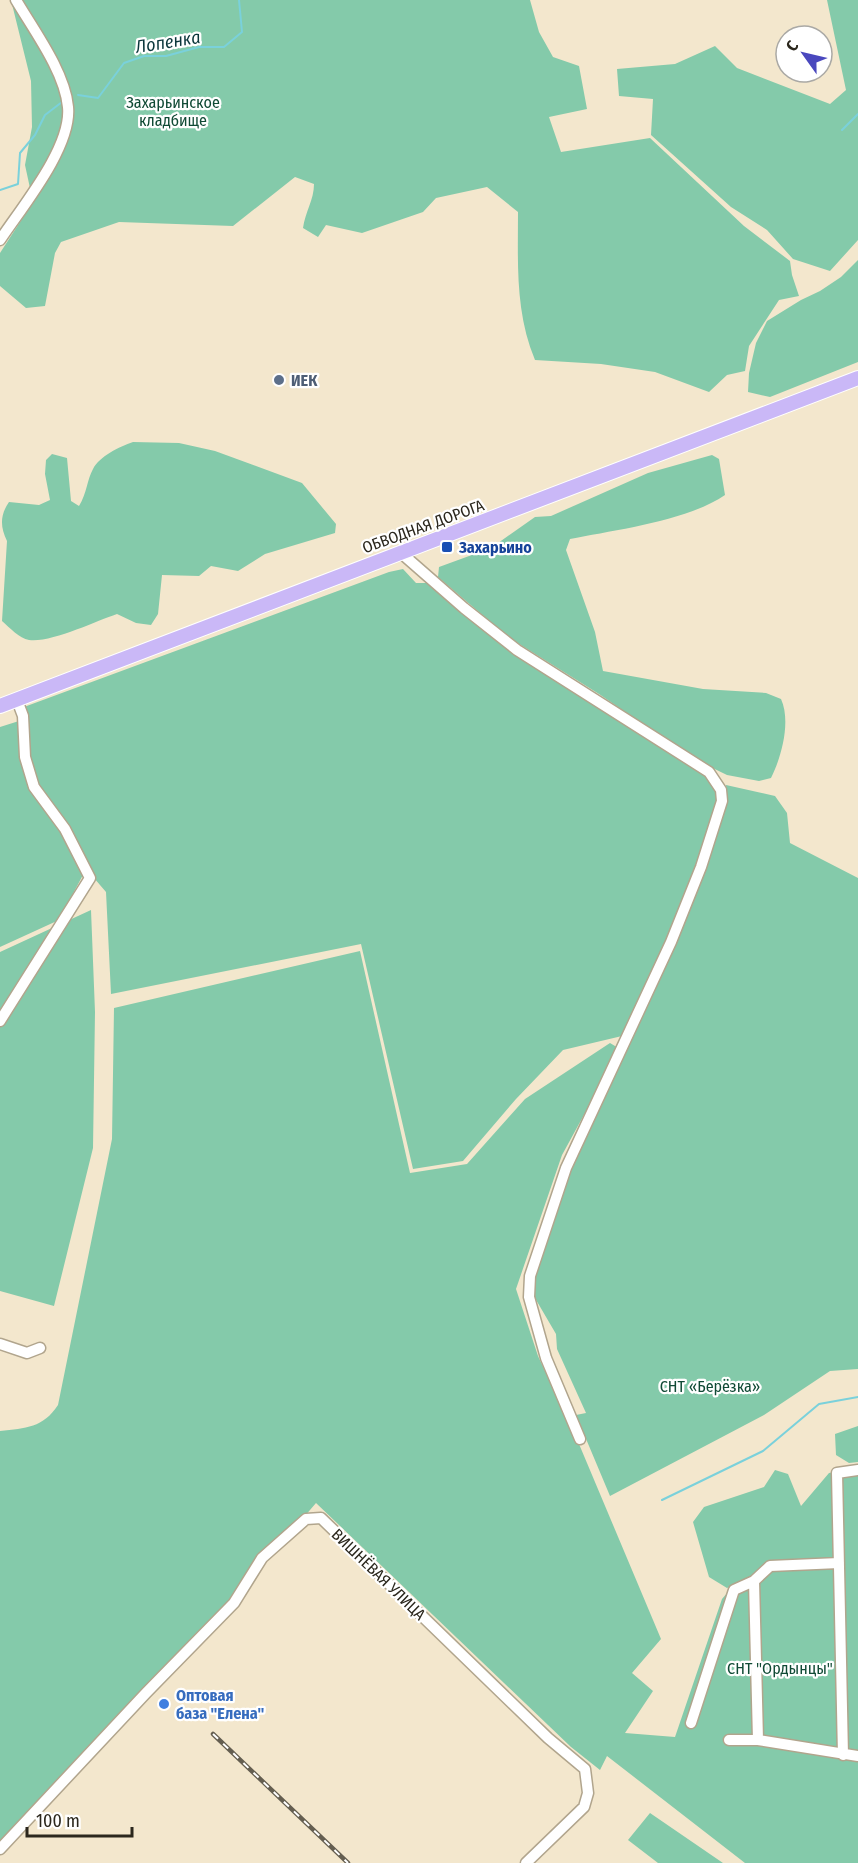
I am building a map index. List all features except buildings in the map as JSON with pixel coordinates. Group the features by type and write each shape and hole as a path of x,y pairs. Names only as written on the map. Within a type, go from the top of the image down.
{"main road":[{"name":"ОБВОДНАЯ ДОРОГА","path":"0,706 858,378"}],"street":[{"path":"0,240 60,145 66,126 68,107 47,52 16,0"},
{"path":"663,453 699,446 858,384"},
{"path":"400,552 518,650 708,772 721,790 722,801 701,867 640,1011 566,1168 530,1276 529,1297 546,1358 580,1439"},
{"path":"0,1021 90,878 65,829 34,787 25,757 23,716 17,699"},
{"path":"0,1344 27,1353 40,1347"},
{"path":"843,1755 837,1473 858,1470"},
{"name":"ВИШНЁВАЯ УЛИЦА","path":"0,1849 234,1603 262,1558 306,1518 321,1518 548,1738 585,1769 588,1793 584,1807 526,1863"},
{"path":"691,1723 734,1590 754,1581 770,1566 839,1563"},
{"path":"754,1581 758,1740"},
{"path":"729,1740 758,1740 858,1756"}],"green space":[{"name":"Захарьинское кладбище","path":"11,0 530,0 539,32 553,57 579,66 587,109 549,117 561,152 650,138 744,226 790,261 799,296 779,300 749,346 745,371 727,375 709,392 655,372 601,364 535,360 521,306 518,269 518,212 487,187 436,198 423,212 362,233 326,225 318,237 303,228 314,184 295,177 233,226 119,222 61,242 55,253 45,306 26,308 0,286 0,253 33,202 25,165 32,127 31,81"},
{"path":"827,0 858,0 858,240 830,271 793,259 767,230 731,207 651,135 653,99 619,96 617,69 675,64 715,46 737,68 830,104 846,90 834,24 832,24"},
{"path":"858,260 858,362 770,397 748,392 749,373 756,343 767,321 841,277"},
{"path":"133,442 179,443 215,451 302,483 336,524 335,533 265,554 238,571 211,566 199,576 162,575 158,614 151,625 136,623 117,614 49,638 29,640 22,637 2,621 7,541 2,521 6,507 9,502 39,505 50,500 45,474 46,460 52,454 67,458 71,501 79,506 96,464 110,452"},
{"path":"712,455 719,459 725,495 691,512 671,518 570,539 566,550 595,632 603,671 703,689 766,693 781,699 785,718 782,749 771,778 759,781 727,775 694,759 599,694 508,637 438,577 439,567 491,548 535,517 551,516 648,473"},
{"path":"403,569 416,583 429,583 704,774 716,792 718,803 666,946 622,1036 563,1050 516,1099 463,1161 413,1169 361,944 111,994 106,892 94,878 36,780 28,752 24,707 389,572"},
{"path":"19,721 22,757 84,873 59,920 0,947 0,727"},
{"name":"СНТ «Берёзка»","path":"726,785 775,796 787,813 790,843 858,878 858,1369 830,1371 764,1415 610,1496 576,1415 586,1413 557,1349 556,1334 532,1293 534,1271 566,1178 703,873 727,797"},
{"path":"91,910 95,1012 93,1148 54,1306 0,1291 0,952"},
{"name":"СНТ \"Ордынцы\"","path":"360,951 410,1173 467,1164 525,1099 610,1043 620,1049 562,1155 516,1289 538,1356 579,1444 661,1639 632,1673 653,1691 625,1733 675,1737 722,1599 734,1585 727,1588 709,1577 693,1522 704,1507 764,1487 775,1470 788,1474 801,1506 829,1473 858,1468 858,1863 745,1863 607,1756 600,1770 571,1747 316,1503 256,1573 0,1841 0,1431 26,1428 40,1423 58,1405 112,1139 114,1008"},
{"path":"858,1426 858,1462 849,1463 836,1455 835,1434"},
{"path":"650,1813 723,1863 658,1863 628,1840"}],"waterway":[{"name":"Лопенка","path":"78,95 98,98 124,63 144,56 166,56 199,47 224,47 242,32 239,0"},
{"name":"Лопенка","path":"0,190 18,184 20,153 35,135 45,115 62,102"},
{"path":"842,130 858,114"},
{"path":"662,1500 763,1451 819,1404 858,1397"}],"railway":[{"path":"213,1734 348,1863"}],"place":[{"name":"ИЕК","path":"279,380"},
{"name":"Захарьино","path":"447,547"},
{"name":"Оптовая база \"Елена\"","path":"164,1704"}]}
